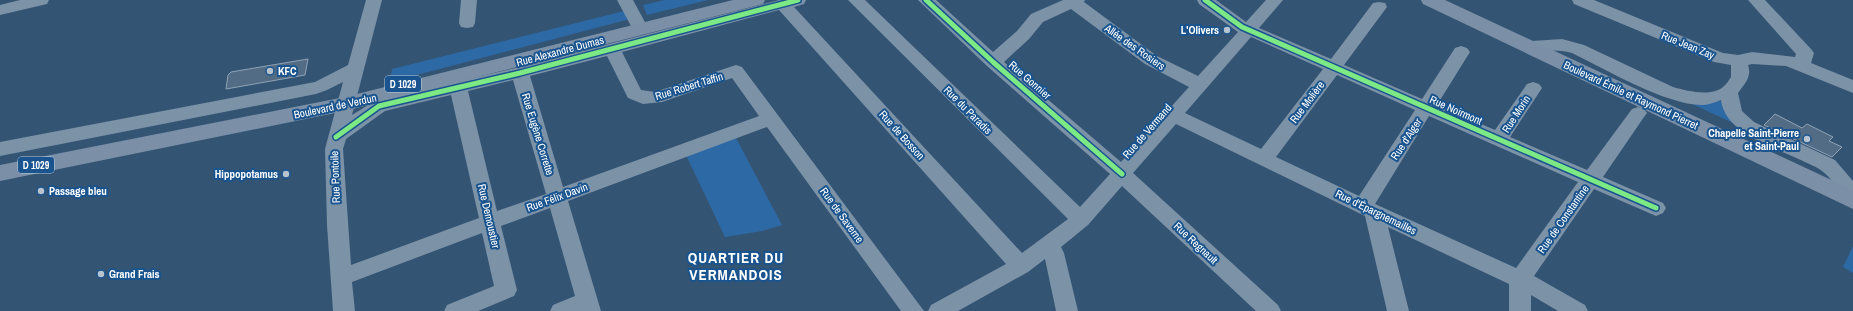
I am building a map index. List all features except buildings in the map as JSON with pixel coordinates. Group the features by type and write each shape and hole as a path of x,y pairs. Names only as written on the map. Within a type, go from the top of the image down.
{"main road":[{"path":"640,27 732,0"},
{"path":"640,27 756,0"},
{"name":"Boulevard Émile et Raymond Pierret","path":"1430,0 1852,195"},
{"name":"Boulevard Émile et Raymond Pierret","path":"1443,0 1852,195"},
{"name":"Boulevard de Verdun","path":"0,173 346,101 640,27"},
{"name":"D 1029","path":"0,163 346,101"}],"street":[{"path":"13,5 41,0"},
{"name":"Rue Pontoile","path":"344,311 335,187 334,149 374,0"},
{"path":"467,23 469,0"},
{"path":"625,0 640,27"},
{"name":"Rue du Paradis","path":"856,0 1081,220"},
{"name":"Rue Gonnier","path":"926,0 993,62 1122,174"},
{"name":"Rue Noirmont","path":"1205,0 1242,27 1656,208"},
{"name":"Rue de Vermand","path":"940,311 1021,266 1081,220 1275,0"},
{"name":"Rue Jean Zay","path":"1580,0 1702,52 1720,58 1738,61 1752,58 1790,61 1851,86"},
{"path":"1756,0 1805,54 1802,65"},
{"path":"993,62 1023,35 1037,18 1075,1"},
{"name":"Allée des Rosiers","path":"1075,1 1151,60 1200,86"},
{"name":"Rue Alexandre Dumas","path":"336,137 379,106 458,88 791,2"},
{"name":"Rue de Bosson","path":"791,2 792,14 1021,266"},
{"name":"Rue Molière","path":"1265,158 1378,7"},
{"path":"1538,45 1562,44 1578,49 1667,91 1704,99 1729,92 1740,78 1741,71 1738,61"},
{"name":"Rue Robert Taffin","path":"612,48 634,94 643,98 656,98 736,71 772,118"},
{"name":"Rue d'Alger","path":"1369,209 1426,107 1461,52"},
{"name":"Boulevard de Verdun","path":"0,149 316,88 324,86 344,72 355,68"},
{"name":"Rue Eugène Corrette","path":"520,72 589,306"},
{"name":"Rue Demoustier","path":"455,311 506,290 458,88"},
{"name":"Rue Morin","path":"1499,139 1533,88"},
{"path":"1729,92 1730,103 1737,119 1747,127 1828,165 1842,179 1852,195"},
{"name":"Rue de Constantine","path":"1520,279 1638,113"},
{"name":"Rue d'Épargnemailles","path":"1174,115 1369,209 1520,279 1577,311"},
{"name":"Rue Félix Davin","path":"342,276 772,118"},
{"name":"Rue de Saverne","path":"772,118 913,311"},
{"name":"Rue Regnault","path":"1122,174 1267,309"},
{"path":"1369,209 1398,311"},
{"path":"1049,246 1054,253 1068,311"},
{"path":"1520,279 1520,311"},
{"path":"561,311 589,306"}],"shaded area":[{"path":"665,0 708,0 647,15 643,5"},
{"path":"624,11 630,19 390,82 392,69"},
{"path":"1673,95 1703,102 1724,101 1748,130"},
{"path":"736,138 782,225 762,231 725,237 685,153"},
{"path":"1853,246 1853,273 1843,267"}],"cycle path":[{"path":"336,137 379,106 520,73 798,0"},
{"path":"926,0 993,62 1122,174"},
{"path":"1205,0 1242,27 1656,208"}],"place":[{"name":"L'Olivers","path":"1227,30"},
{"name":"KFC","path":"270,71"},
{"name":"Chapelle Saint-Pierre et Saint-Paul","path":"1807,139"},
{"name":"Hippopotamus","path":"286,174"},
{"name":"Passage bleu","path":"41,191"},
{"name":"Grand Frais","path":"101,274"}],"district":[{"name":"QUARTIER DU VERMANDOIS","path":"736,266"}]}
